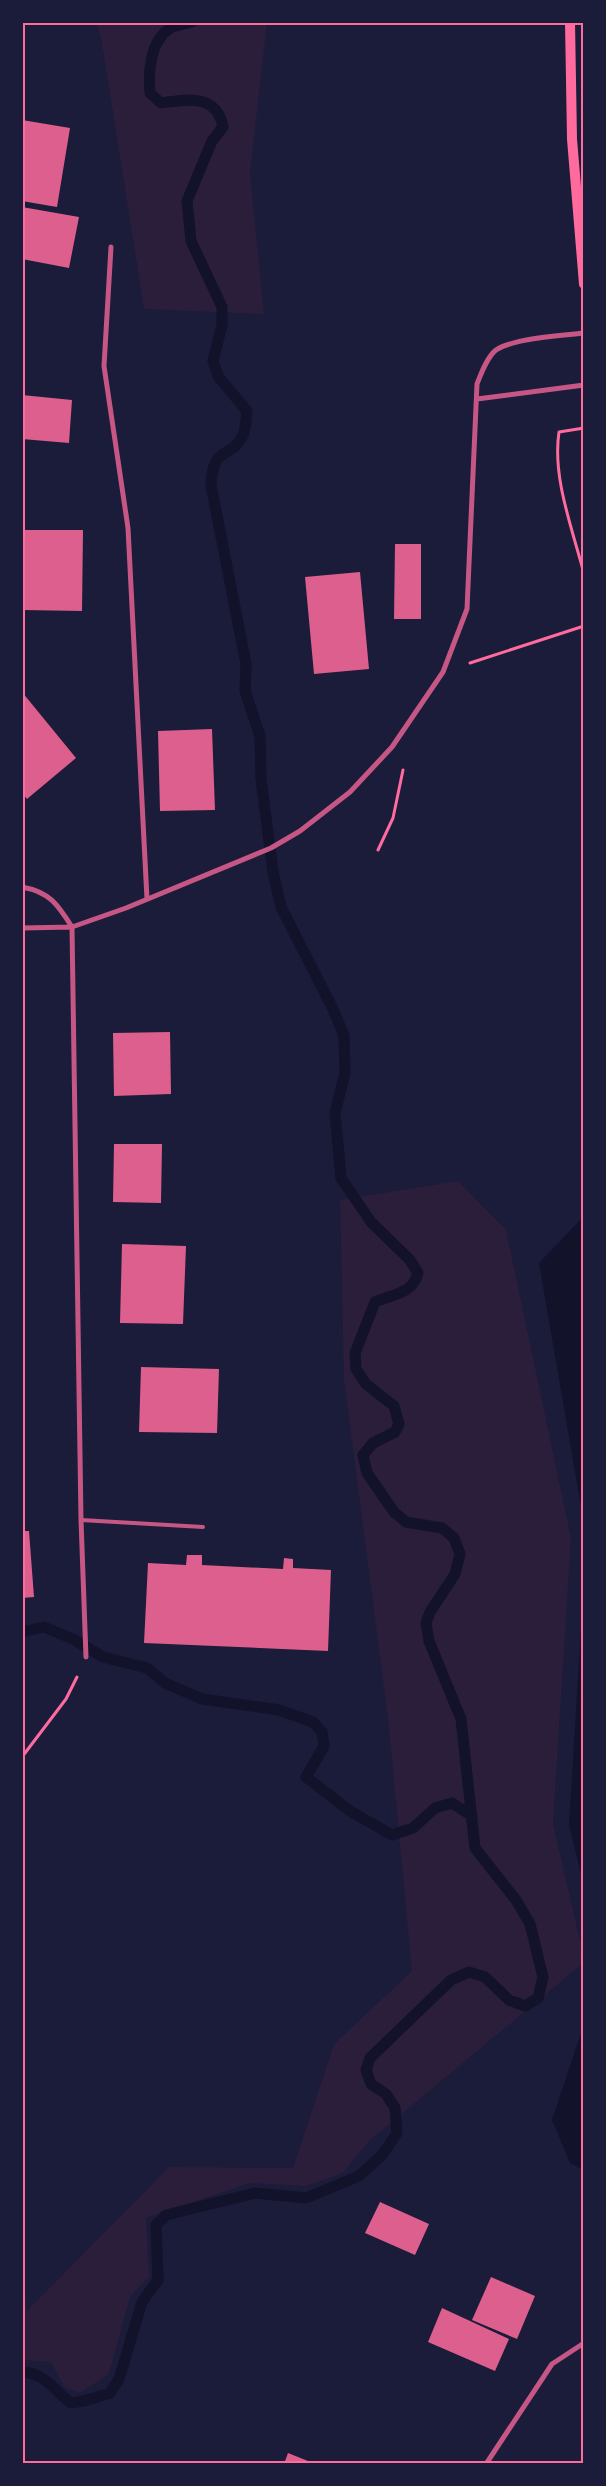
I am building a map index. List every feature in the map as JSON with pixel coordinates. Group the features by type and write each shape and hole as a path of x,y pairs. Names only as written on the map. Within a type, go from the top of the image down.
{"main road":[{"path":"570,22 572,139 584,284"}],"street":[{"path":"111,247 104,366 128,528 147,900"},
{"path":"22,928 72,927 147,900 271,848 300,831 350,792 392,747 443,672 467,609 477,384 496,351 527,340 584,334"},
{"path":"477,399 584,385"},
{"path":"22,887 38,890 56,902 72,927 80,1520 86,1657"},
{"path":"486,2464 552,2364 584,2343"}],"lane":[{"path":"80,1520 203,1527"}],"path":[{"path":"584,428 559,432 557,443 561,483 584,574"},
{"path":"443,672 584,626"},
{"path":"378,850 393,818 405,761 392,747"},
{"path":"22,1757 66,1699 86,1657"}],"shaded area":[{"path":"96,23 267,23 250,173 264,314 144,309 101,37"},
{"path":"458,1181 506,1230 571,1538 553,1824 583,1953 583,1963 369,2141 343,2173 306,2186 250,2183 146,2218 149,2277 130,2297 109,2374 80,2393 64,2387 51,2362 23,2360 23,2278 27,2311 169,2167 293,2168 334,2044 412,1971 388,1718 344,1380 340,1200"},
{"path":"583,1217 583,1518 539,1263"},
{"path":"583,1596 584,1882 569,1825"},
{"path":"583,2027 583,2170 570,2163 552,2120"}],"building":[{"path":"22,120 70,128 57,207 22,201"},
{"path":"22,207 79,217 69,268 22,259"},
{"path":"22,395 72,400 69,443 22,439"},
{"path":"22,530 83,530 82,611 22,610"},
{"path":"395,544 421,544 421,619 394,619"},
{"path":"360,572 369,669 314,674 305,577"},
{"path":"22,692 76,758 27,799 22,793"},
{"path":"212,729 215,810 160,811 158,731"},
{"path":"170,1032 171,1094 114,1096 113,1033"},
{"path":"114,1144 162,1144 161,1203 113,1202"},
{"path":"122,1244 186,1246 183,1324 120,1323"},
{"path":"141,1367 219,1369 217,1433 139,1432"},
{"path":"22,1531 29,1531 34,1597 22,1598"},
{"path":"187,1555 202,1555 202,1565 283,1569 284,1558 293,1559 293,1568 331,1570 328,1651 144,1643 148,1563 186,1565"},
{"path":"380,2202 429,2224 415,2255 365,2233"},
{"path":"491,2277 535,2296 517,2339 472,2320"},
{"path":"442,2308 509,2339 495,2371 428,2342"},
{"path":"288,2453 313,2463 313,2464 284,2464"}],"waterway":[{"path":"22,2372 37,2375 71,2403 110,2393 119,2379 142,2302 158,2280 156,2225 166,2215 255,2193 306,2198 359,2176 382,2155 397,2133 395,2108 386,2094 371,2084 366,2070 370,2058 451,1980 469,1972 485,1977 509,2000 525,2006 538,1998 543,1977 530,1924 516,1900 475,1848 461,1719 429,1641 426,1623 430,1612 455,1574 460,1554 454,1538 442,1528 406,1522 394,1512 367,1473 363,1455 373,1443 395,1432 399,1424 394,1406 366,1384 356,1369 355,1353 375,1302 407,1289 412,1285 418,1273 410,1260 371,1222 341,1178 335,1113 345,1073 344,1036 333,1009 281,907 273,872 261,779 260,736 245,691 246,664 211,485 215,463 223,454 233,448 243,435 247,411 218,376 213,361 222,325 222,307 191,241 187,201 212,141 223,127 220,116 208,104 190,100 161,103 150,93 150,67 154,49 158,42 171,28 192,22"},
{"path":"22,1632 44,1627 73,1639 103,1657 147,1668 165,1683 202,1699 279,1710 313,1722 322,1732 324,1746 306,1777 350,1811 392,1835 413,1828 435,1808 452,1803 472,1816"}]}
